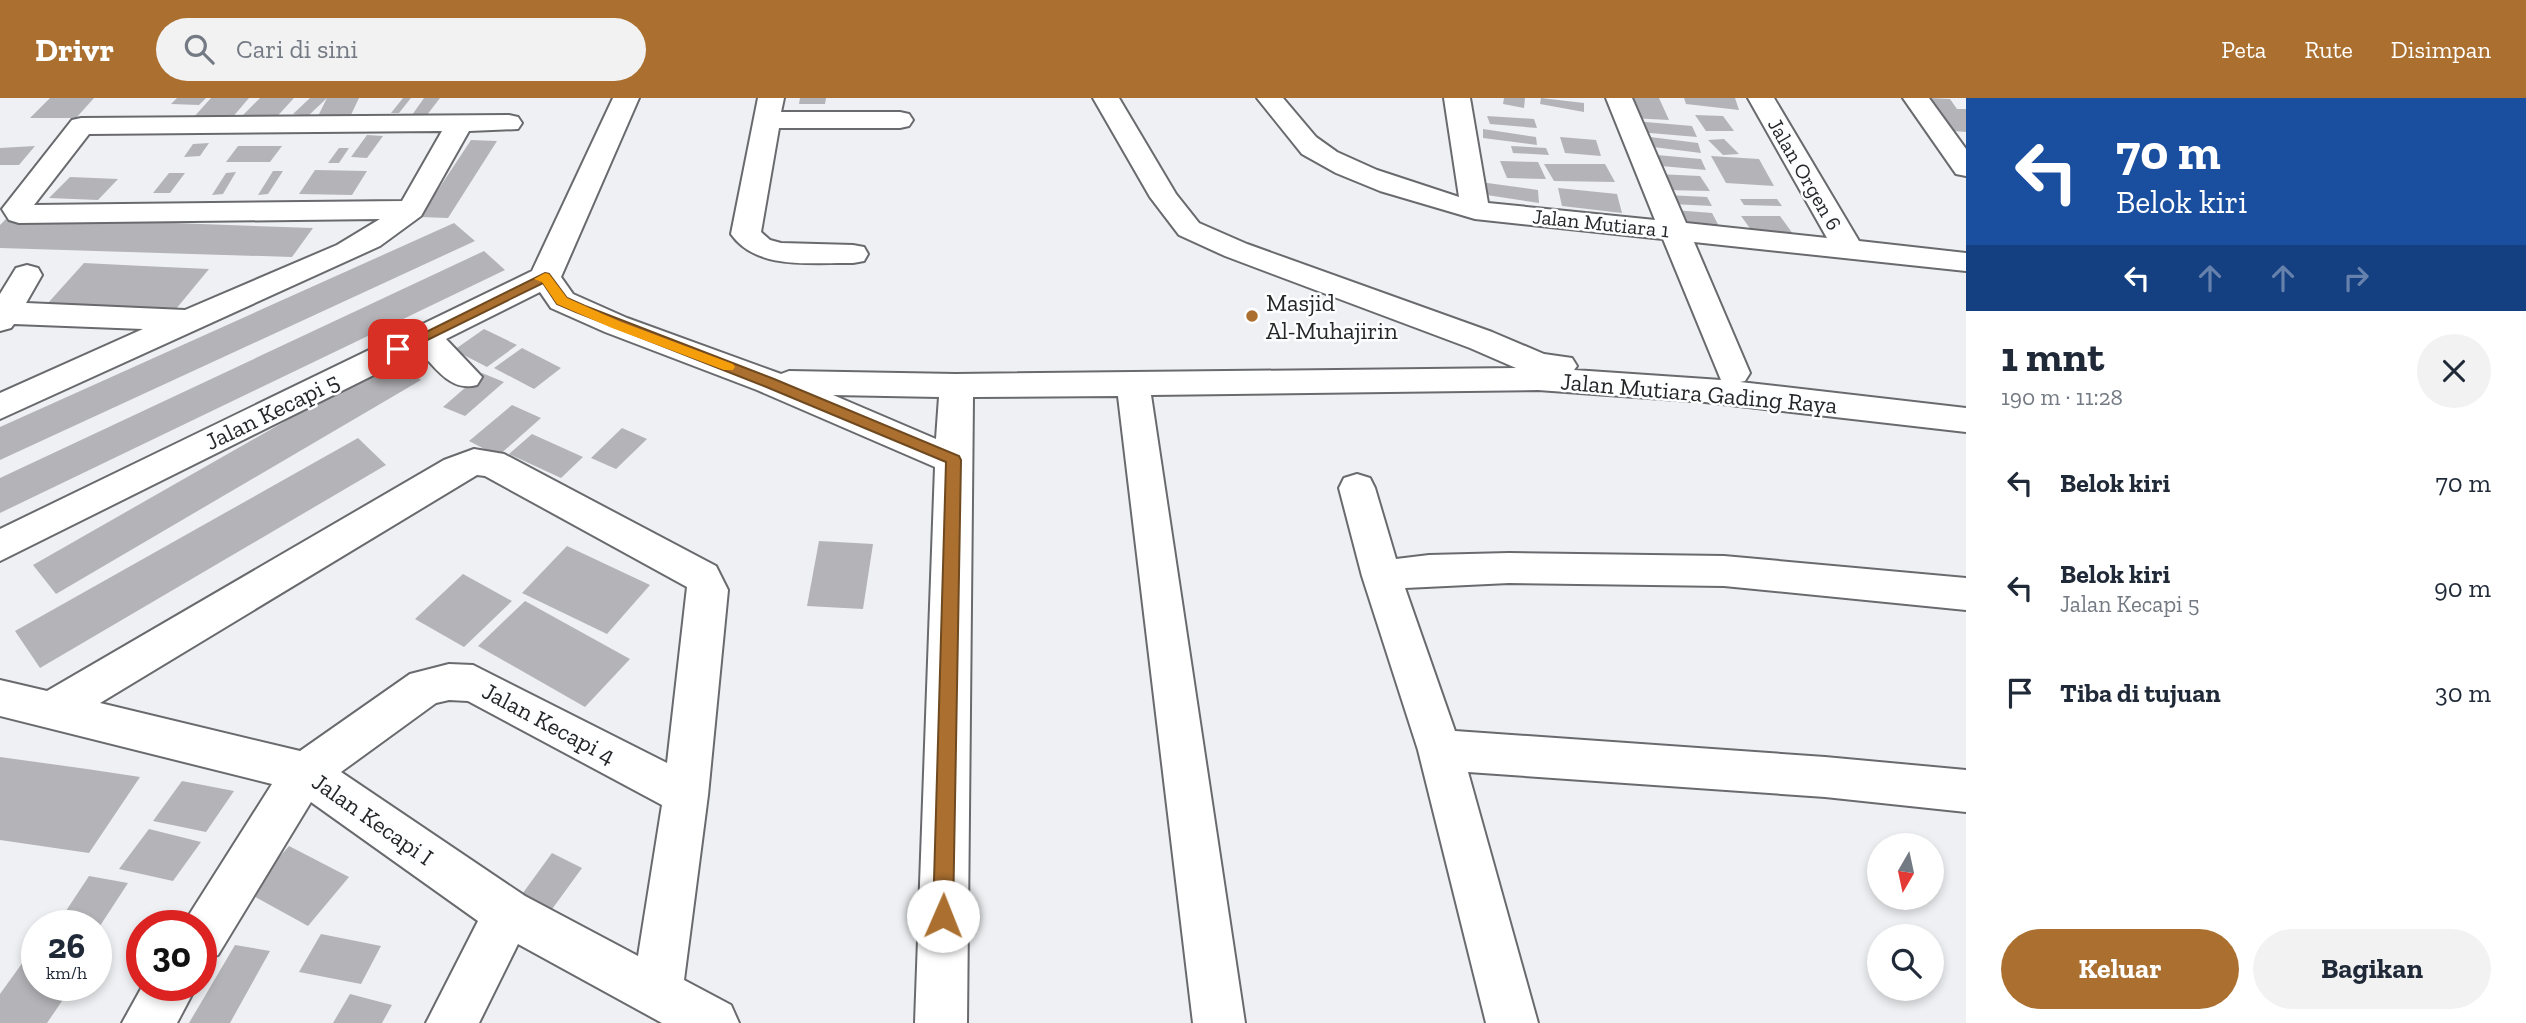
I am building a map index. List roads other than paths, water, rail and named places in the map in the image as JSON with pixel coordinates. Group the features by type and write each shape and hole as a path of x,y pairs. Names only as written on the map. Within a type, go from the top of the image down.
{"street":[{"path":"104,98 16,209 19,214 411,210"},
{"path":"626,98 545,276 562,301 617,325 769,382 953,460"},
{"path":"1106,98 1164,197 1189,229 1236,250 1481,340 1539,372"},
{"name":"Jalan Mutiara 1","path":"1270,98 1313,148 1350,168 1430,198 1475,210 1966,262"},
{"path":"1457,98 1475,210"},
{"path":"1619,98 1733,373"},
{"name":"Jalan Orgen 6","path":"1761,98 1849,250"},
{"path":"1916,98 1966,168"},
{"path":"853,254 779,252 759,246 746,234 769,109 900,120"},
{"path":"0,407 370,240 411,210 460,123"},
{"path":"80,126 509,123"},
{"path":"27,275 3,317 190,320"},
{"name":"Jalan Kecapi 5","path":"0,546 545,276"},
{"path":"423,337 465,377"},
{"path":"769,382 956,386 1133,384 1539,372"},
{"name":"Jalan Mutiara Gading Raya","path":"1539,372 1733,373 1966,402"},
{"name":"Jalan Mutiara Gading Raya","path":"1539,372 1966,420"},
{"path":"1133,384 1219,1023"},
{"path":"941,1023 956,386"},
{"path":"52,710 457,469 474,462 491,463 702,578 708,590 687,795 657,992"},
{"path":"1357,488 1381,576 1440,750 1512,1023"},
{"path":"1381,576 1429,570 1509,568 1724,571 1966,594"},
{"name":"Jalan Kecapi 4","path":"305,772 425,687 449,682 473,683 687,795"},
{"name":"Jalan Kecapi I","path":"0,698 305,772 508,913 713,1023"},
{"path":"1440,750 1825,777 1966,791"},
{"path":"217,912 305,772"},
{"path":"452,1023 508,913"},
{"path":"148,1023 162,1001"}],"place":[{"name":"Masjid Al-Muhajirin","path":"1252,316"}]}
